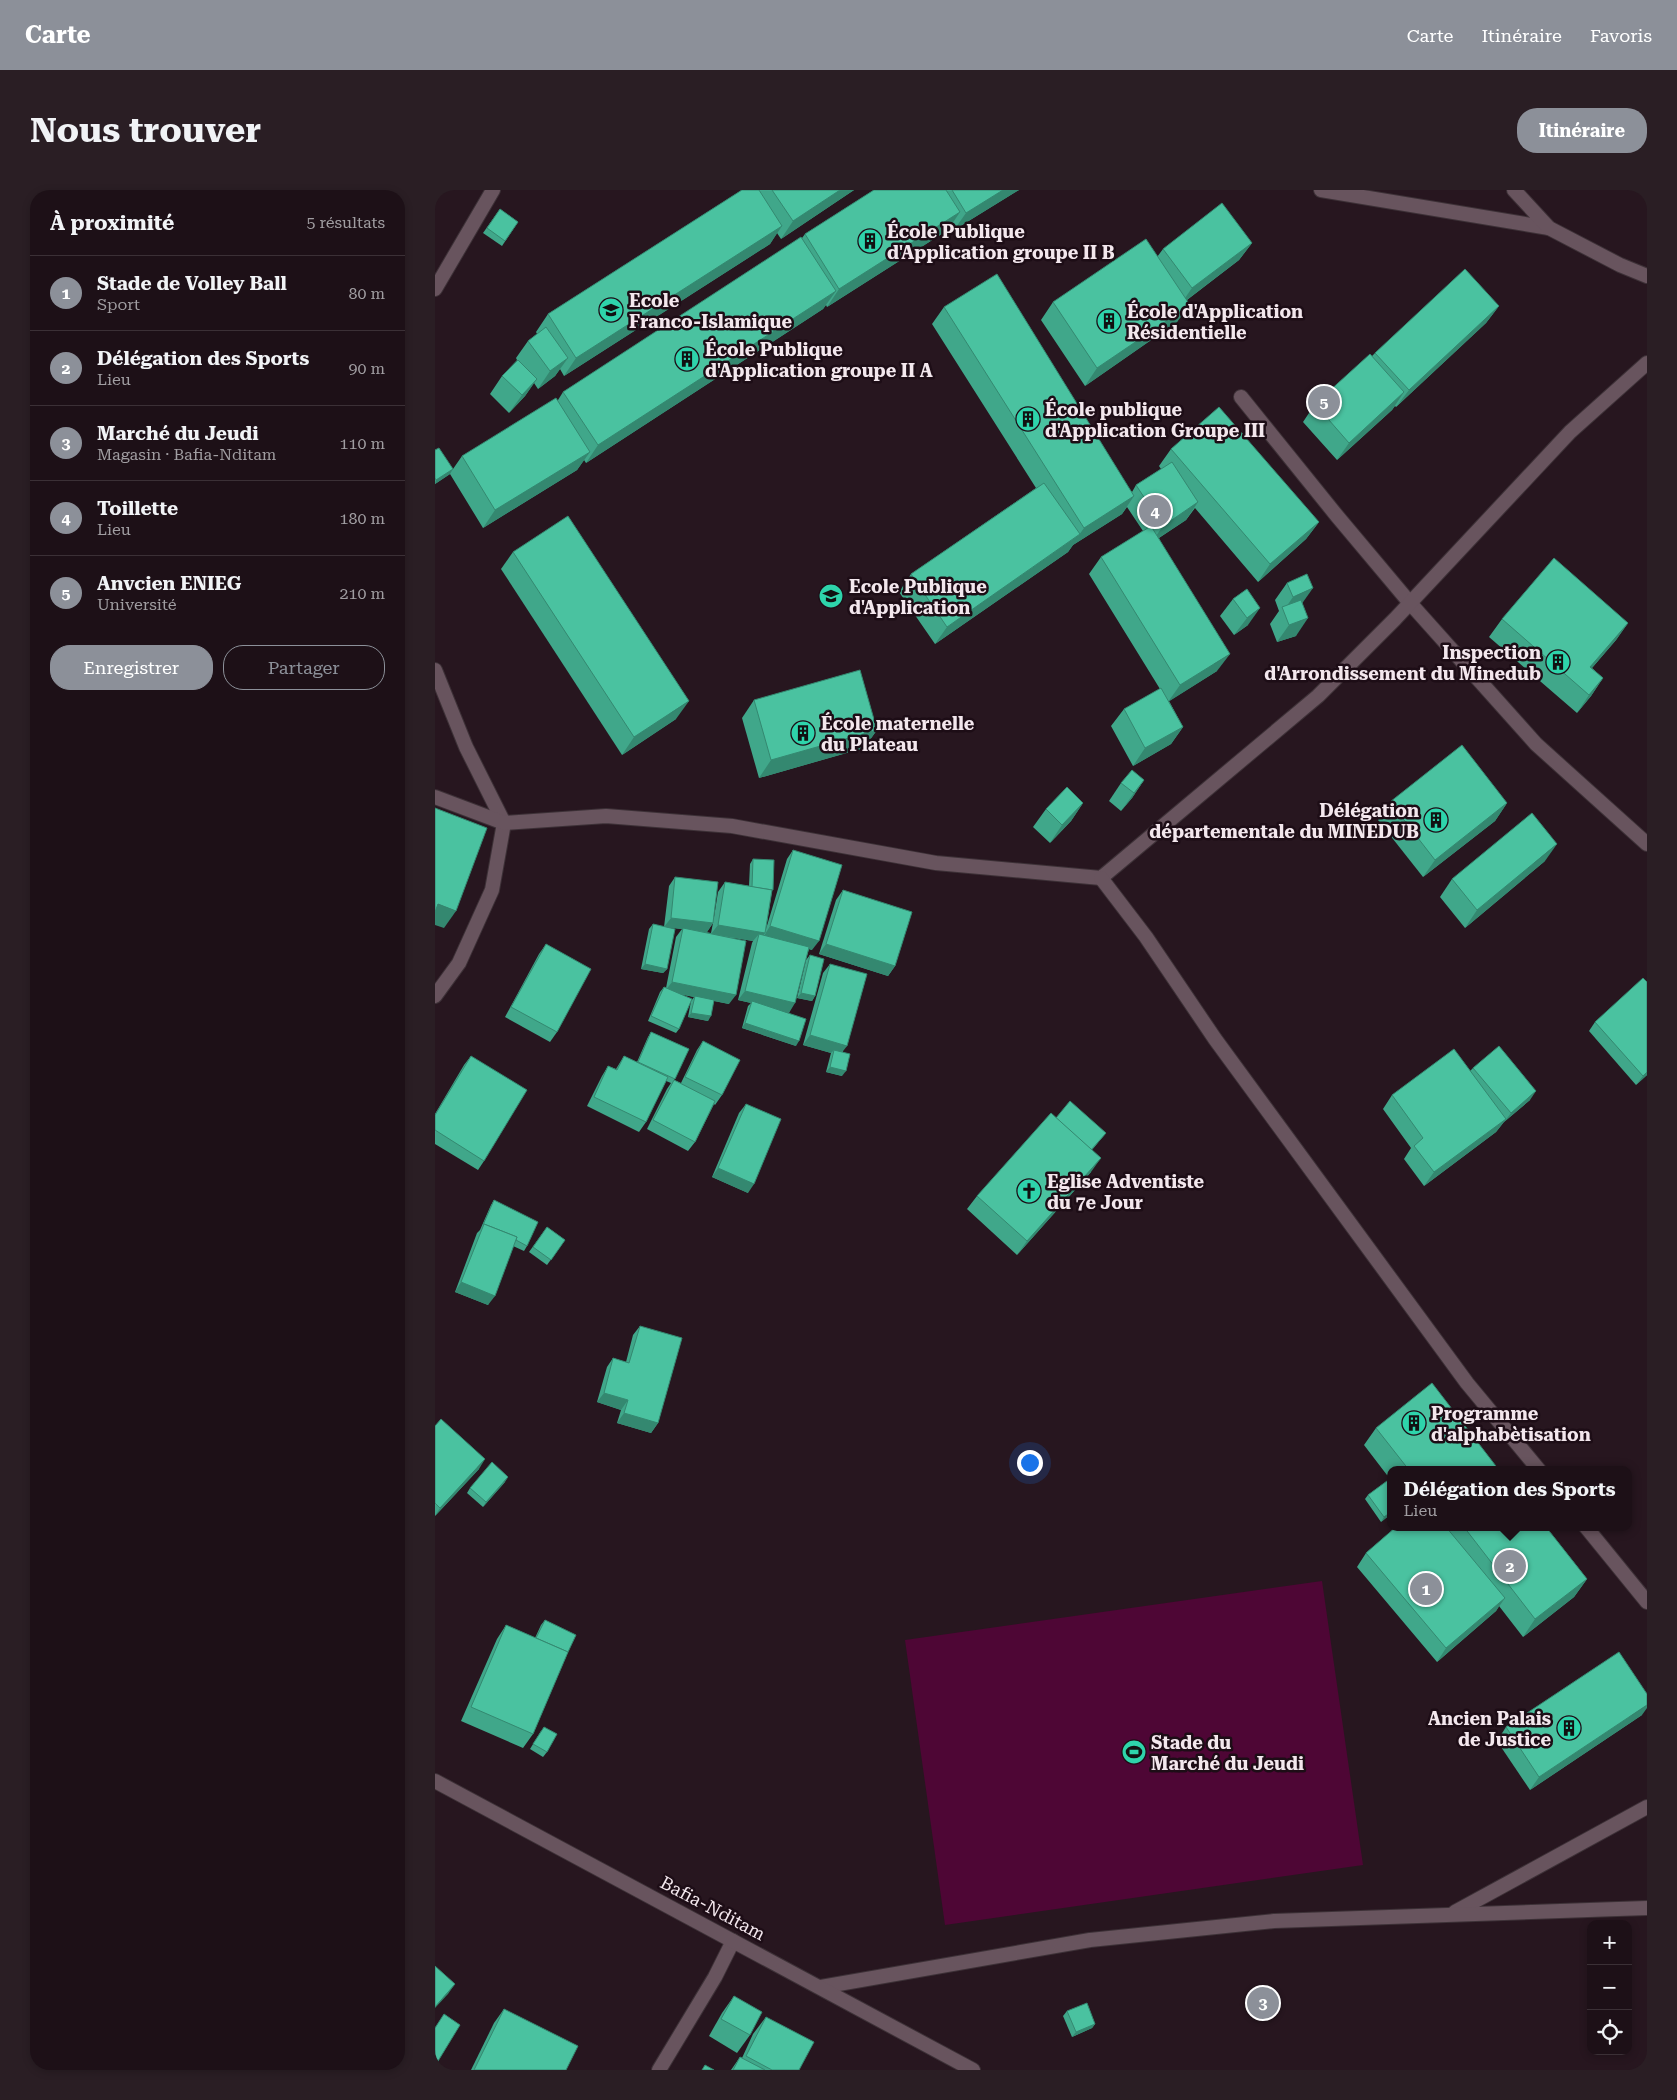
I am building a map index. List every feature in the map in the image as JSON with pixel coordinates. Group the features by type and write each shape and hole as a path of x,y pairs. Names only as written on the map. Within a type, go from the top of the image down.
{"street":[{"path":"435,289 493,190"},
{"path":"1321,190 1549,228 1620,265 1647,276"},
{"path":"1514,190 1549,228"},
{"path":"435,798 504,823 606,816 732,826 936,863 1101,878 1318,696 1410,603 1570,432 1647,363"},
{"path":"1241,397 1410,603 1536,744 1647,844"},
{"path":"435,670 466,747 504,823 492,890 459,963 435,996"},
{"path":"1101,878 1146,937 1215,1038 1467,1383 1536,1466"},
{"path":"1589,1531 1647,1602"},
{"name":"Bafia-Nditam","path":"435,1781 973,2070"},
{"path":"1449,1915 1647,1807"},
{"path":"821,1987 1091,1940 1274,1921 1647,1908"},
{"path":"659,2070 710,1985 733,1941"}],"shaded area":[{"name":"Stade du Marché du Jeudi","path":"1322,1581 1363,1865 945,1925 905,1640"}],"building":[{"path":"742,190 759,190 782,226 576,358 548,314"},
{"path":"772,190 840,190 793,221"},
{"name":"École Publique d'Application groupe II B","path":"874,190 946,190 960,212 839,289 805,234"},
{"path":"952,190 1003,190 966,213"},
{"path":"1222,203 1252,243 1192,288 1163,249"},
{"path":"500,209 518,222 505,241 487,228"},
{"name":"École Publique d'Application groupe II A","path":"801,237 836,291 598,445 563,392"},
{"name":"École d'Application Résidentielle","path":"1146,239 1190,305 1097,368 1053,302"},
{"path":"1465,269 1499,306 1409,390 1375,353"},
{"name":"École publique d'Application Groupe III","path":"997,274 1134,496 1084,528 944,307"},
{"path":"546,327 568,358 550,371 528,341"},
{"path":"1370,354 1404,392 1349,443 1315,404"},
{"path":"518,360 537,379 522,395 502,376"},
{"path":"556,398 590,452 495,510 462,456"},
{"path":"1219,407 1319,522 1270,564 1171,449"},
{"path":"439,448 453,469 436,480 435,450"},
{"path":"1172,462 1198,502 1163,526 1136,485"},
{"path":"1044,483 1080,534 947,627 911,574"},
{"path":"568,516 689,701 634,737 513,552"},
{"path":"1151,526 1230,654 1180,685 1101,557"},
{"name":"Inspection d'Arrondissement du Minedub","path":"1554,558 1628,623 1590,667 1603,678 1589,695 1502,619"},
{"path":"1307,574 1313,588 1293,597 1287,583"},
{"path":"1247,589 1260,608 1247,618 1233,599"},
{"path":"1301,600 1308,618 1289,625 1282,607"},
{"name":"École maternelle du Plateau","path":"860,670 877,730 771,760 754,700"},
{"path":"1161,688 1183,727 1145,748 1124,709"},
{"name":"Délégation départementale du MINEDUB","path":"1462,745 1507,803 1435,860 1390,802"},
{"path":"1132,770 1144,780 1134,793 1121,783"},
{"path":"1067,787 1083,803 1062,825 1046,809"},
{"path":"435,808 487,828 456,911 438,904 435,912"},
{"path":"1532,813 1557,844 1477,910 1452,879"},
{"path":"793,850 842,865 819,941 770,926"},
{"path":"753,859 774,860 773,890 752,887"},
{"path":"675,877 718,882 713,923 671,918"},
{"path":"725,882 772,890 765,933 718,925"},
{"path":"843,890 912,912 895,966 826,944"},
{"path":"653,924 675,929 667,969 645,964"},
{"path":"683,928 746,941 736,995 672,982"},
{"path":"759,934 809,947 795,1003 745,991"},
{"path":"546,944 591,969 557,1032 511,1007"},
{"path":"810,955 824,959 815,996 801,993"},
{"path":"830,964 867,974 847,1046 810,1035"},
{"path":"1643,978 1647,982 1647,1072 1643,1076 1595,1022"},
{"path":"664,987 692,999 679,1029 651,1016"},
{"path":"695,996 714,1000 711,1016 691,1013"},
{"path":"752,1001 806,1019 799,1041 745,1023"},
{"path":"651,1032 689,1049 675,1079 638,1062"},
{"path":"703,1041 740,1060 722,1095 685,1077"},
{"path":"1499,1046 1536,1091 1511,1113 1473,1068"},
{"path":"1454,1049 1506,1119 1434,1172 1414,1146 1423,1138 1392,1095"},
{"path":"834,1050 850,1054 846,1071 830,1067"},
{"path":"471,1056 527,1090 484,1161 435,1130 435,1115"},
{"path":"624,1056 668,1077 646,1122 594,1097 608,1066 617,1070"},
{"path":"674,1080 715,1101 695,1142 653,1120"},
{"path":"1070,1101 1106,1133 1091,1150 1056,1118"},
{"path":"746,1104 781,1119 754,1184 718,1168"},
{"name":"Eglise Adventiste du 7e Jour","path":"1051,1113 1101,1158 1027,1241 977,1196"},
{"path":"494,1200 538,1222 527,1246 516,1240 517,1237 483,1225"},
{"path":"484,1224 517,1237 495,1296 461,1282"},
{"path":"547,1227 565,1240 551,1260 533,1247"},
{"path":"640,1326 682,1338 658,1423 624,1413 628,1400 604,1393 613,1358 629,1363"},
{"path":"1432,1383 1496,1466 1406,1466 1376,1428"},
{"path":"441,1419 485,1459 440,1508 435,1503 435,1426"},
{"path":"492,1462 508,1477 486,1502 470,1488"},
{"path":"1387,1481 1387,1515 1384,1517 1368,1495"},
{"path":"1391,1531 1449,1531 1505,1598 1446,1648 1366,1553"},
{"path":"1467,1531 1549,1531 1587,1579 1535,1619"},
{"path":"545,1620 576,1635 568,1652 536,1638"},
{"path":"506,1625 568,1652 533,1734 471,1707"},
{"name":"Ancien Palais de Justice","path":"1619,1652 1647,1694 1647,1705 1539,1777 1506,1727"},
{"path":"544,1727 557,1734 547,1752 533,1744"},
{"path":"435,1966 455,1984 435,2007"},
{"path":"734,1996 762,2012 750,2035 721,2019"},
{"path":"1087,2003 1095,2024 1076,2032 1067,2011"},
{"path":"504,2009 578,2046 566,2070 474,2070"},
{"path":"444,2014 460,2025 435,2066 435,2028"},
{"path":"766,2017 814,2042 799,2070 772,2070 746,2056"},
{"path":"740,2057 765,2070 733,2070"},
{"path":"705,2065 714,2070 702,2070"}],"place":[{"name":"École Publique d'Application groupe II B","path":"870,241"},
{"name":"Ecole Franco-Islamique","path":"611,310"},
{"name":"École d'Application Résidentielle","path":"1109,321"},
{"name":"École Publique d'Application groupe II A","path":"687,359"},
{"name":"Anvcien ENIEG","path":"1324,402"},
{"name":"École publique d'Application Groupe III","path":"1028,419"},
{"name":"Toillette","path":"1155,511"},
{"name":"Ecole Publique d'Application","path":"831,596"},
{"name":"Inspection d'Arrondissement du Minedub","path":"1558,662"},
{"name":"École maternelle du Plateau","path":"803,733"},
{"name":"Délégation départementale du MINEDUB","path":"1436,820"},
{"name":"Eglise Adventiste du 7e Jour","path":"1029,1191"},
{"name":"Programme d'alphabètisation","path":"1414,1423"},
{"name":"Délégation des Sports","path":"1510,1566"},
{"name":"Stade de Volley Ball","path":"1426,1589"},
{"name":"Ancien Palais de Justice","path":"1569,1728"},
{"name":"Stade du Marché du Jeudi","path":"1134,1752"},
{"name":"Marché du Jeudi","path":"1263,2003"}]}
